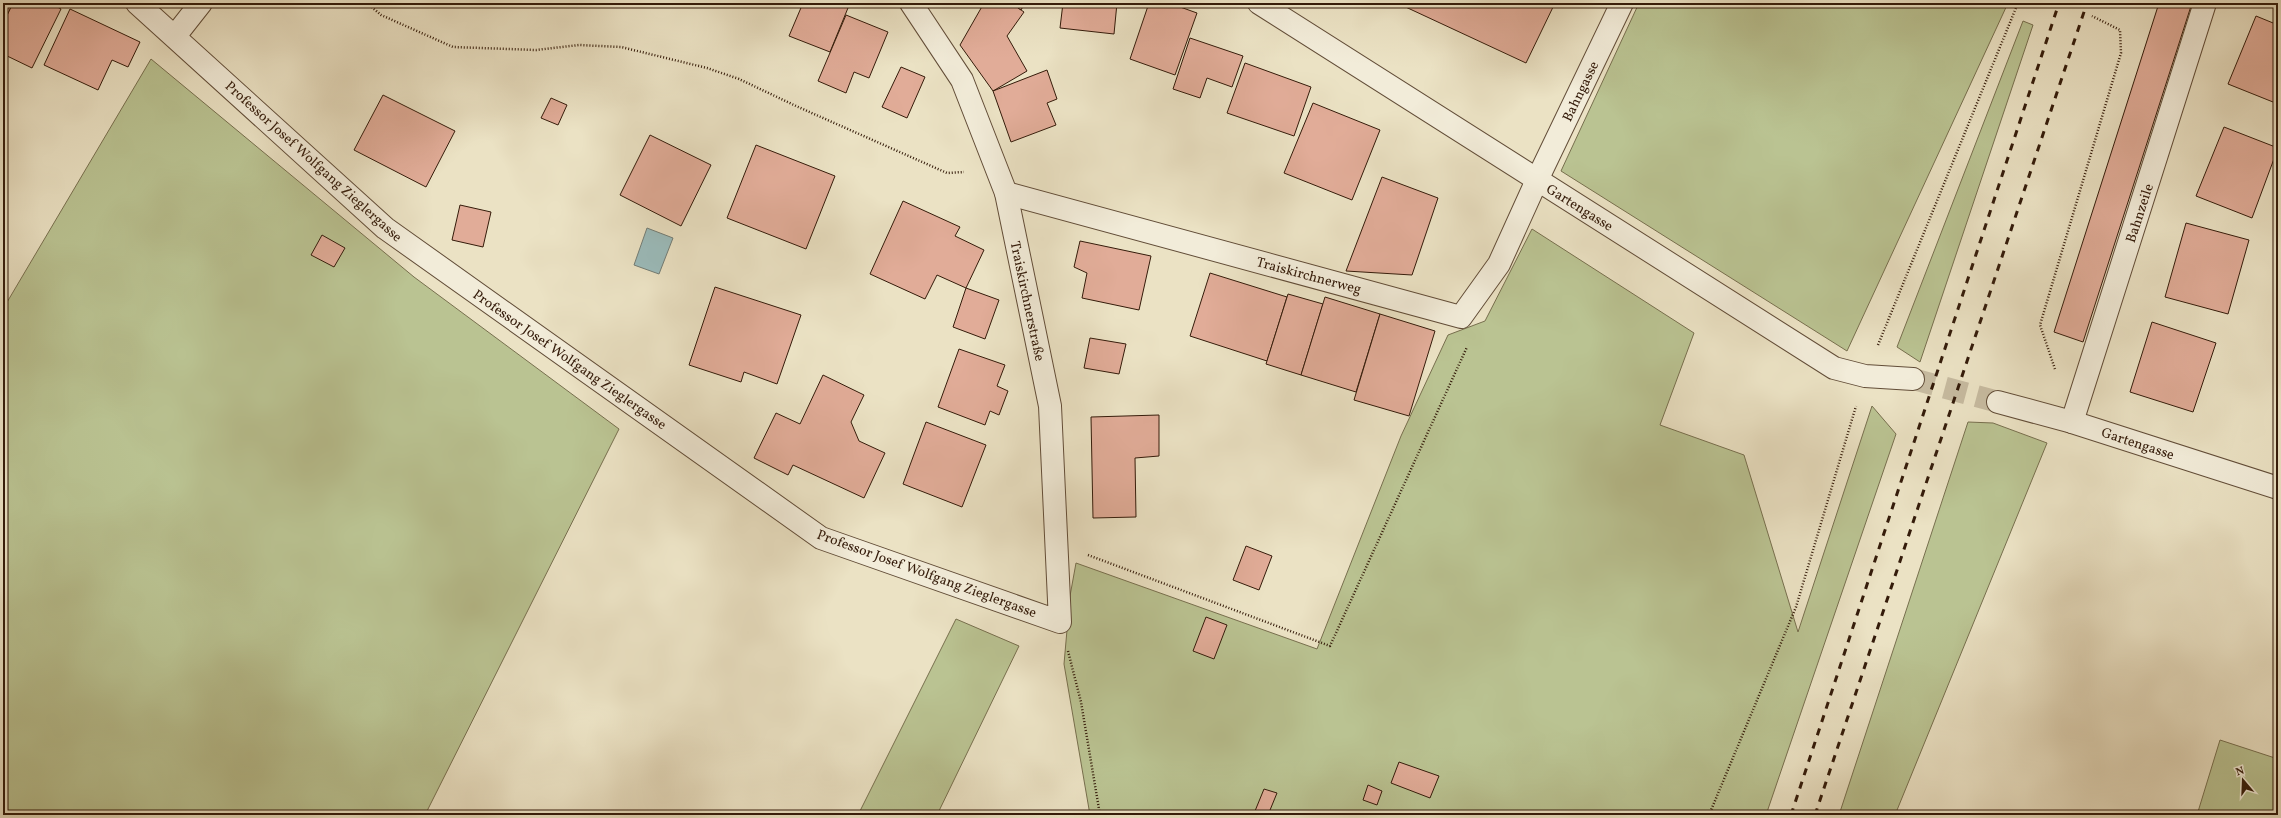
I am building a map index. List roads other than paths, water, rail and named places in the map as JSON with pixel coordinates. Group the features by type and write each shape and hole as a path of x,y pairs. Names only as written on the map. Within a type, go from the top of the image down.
{"street":[{"name":"Professor Josef Wolfgang Zieglergasse","path":"137,3 385,228 821,538 1060,622"},
{"path":"175,36 201,3"},
{"name":"Traiskirchnerstraße","path":"911,3 962,80 1006,193 1050,406 1060,622"},
{"name":"Gartengasse","path":"1260,3 1834,368 1865,376 1913,379"},
{"name":"Bahngasse","path":"1537,180 1622,3"},
{"name":"Bahnzeile","path":"2072,422 2205,3"},
{"name":"Traiskirchnerweg","path":"1006,193 1461,316 1499,264 1537,180"},
{"name":"Gartengasse","path":"1998,402 2072,422 2278,488"}],"water":[{"path":"647,228 673,238 659,274 634,265"}],"tunnel":[{"path":"1913,379 1998,402"}],"railway":[{"path":"1791,815 2059,3"},
{"path":"1815,815 2087,3"}]}
